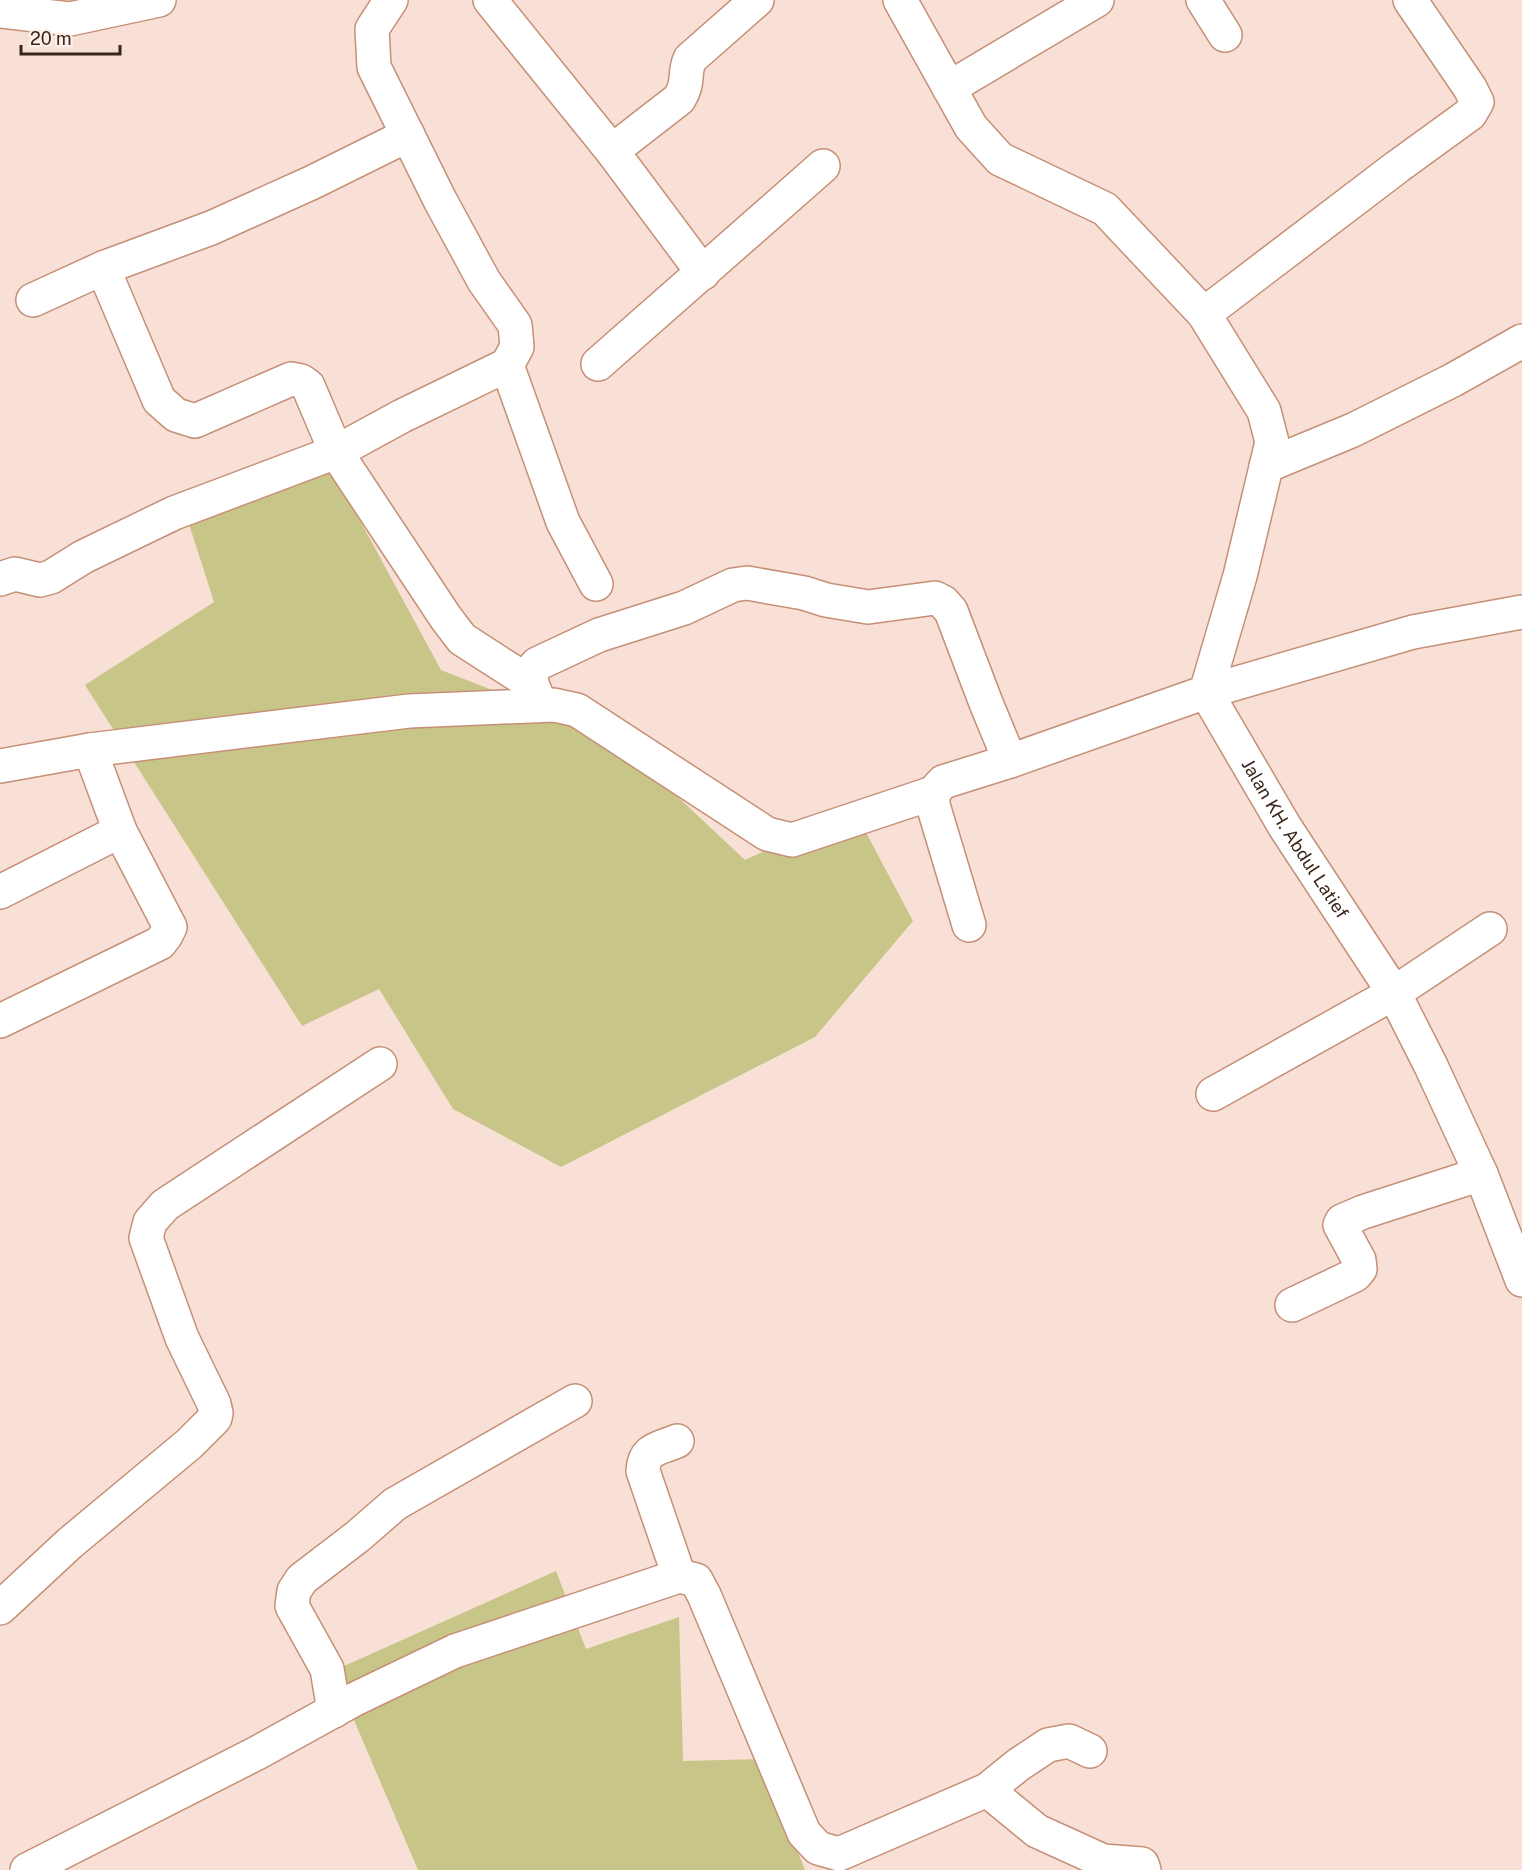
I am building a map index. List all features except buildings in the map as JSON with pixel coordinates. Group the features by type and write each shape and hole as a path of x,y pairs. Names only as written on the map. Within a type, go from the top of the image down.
{"street":[{"path":"0,11 70,19 159,0"},
{"path":"0,579 15,574 40,580 51,577 83,557 174,513 336,452 402,416 507,366 517,347 515,325 484,281 440,200 374,67 372,28 391,0"},
{"path":"490,0 612,151 703,273"},
{"path":"612,151 679,99 686,89 687,65 690,58 757,0"},
{"path":"900,0 971,127 1000,159 1105,209 1204,314 1264,411 1272,442 1240,576 1206,692"},
{"path":"949,88 1097,0"},
{"path":"1203,0 1225,35"},
{"path":"1204,314 1470,114 1477,102 1470,88 1410,0"},
{"path":"33,300 103,268 221,224 408,135"},
{"path":"597,364 823,166"},
{"path":"103,268 159,400 176,416 195,421 291,378 301,381 308,386 336,452 462,639 536,695 554,705 577,710 767,834 792,840 933,793 943,783 1206,692 1413,632 1522,612"},
{"path":"1266,466 1353,430 1453,380 1522,341"},
{"path":"507,366 563,522 596,584"},
{"path":"536,695 530,672 537,664 599,635 684,608 733,585 747,583 868,607 935,598 943,602 951,611 1010,761"},
{"name":"Jalan KH. Abdul Latief","path":"1206,692 1285,827 1394,993 1481,1174 1522,1280"},
{"path":"0,766 90,750 536,695"},
{"path":"0,1021 160,943 170,927 120,831 90,750"},
{"path":"933,793 933,805 969,925"},
{"path":"0,892 120,831"},
{"path":"1213,1094 1394,993 1490,929"},
{"path":"0,1608 70,1543 213,1423 215,1418 214,1404 182,1338 146,1238 150,1222 165,1206 380,1064"},
{"path":"1292,1305 1355,1275 1360,1269 1359,1260 1340,1225 1342,1221 1481,1174"},
{"path":"334,1711 327,1669 292,1606 294,1591 302,1579 357,1537 395,1504 575,1401"},
{"path":"677,1441 647,1454 643,1461 643,1471 679,1576"},
{"path":"27,1870 455,1651 679,1576 696,1580 704,1595 804,1833 818,1848 839,1854 987,1790 1048,1745 1069,1741 1090,1751"},
{"path":"987,1790 1037,1831 1103,1861 1142,1864 1144,1870"}],"shaded area":[{"path":"332,469 441,670 615,738 745,860 854,810 913,921 815,1037 561,1167 453,1109 379,989 302,1026 85,685 214,602 187,518"},
{"path":"556,1571 586,1649 679,1617 683,1761 761,1759 805,1870 418,1870 333,1671"}]}
